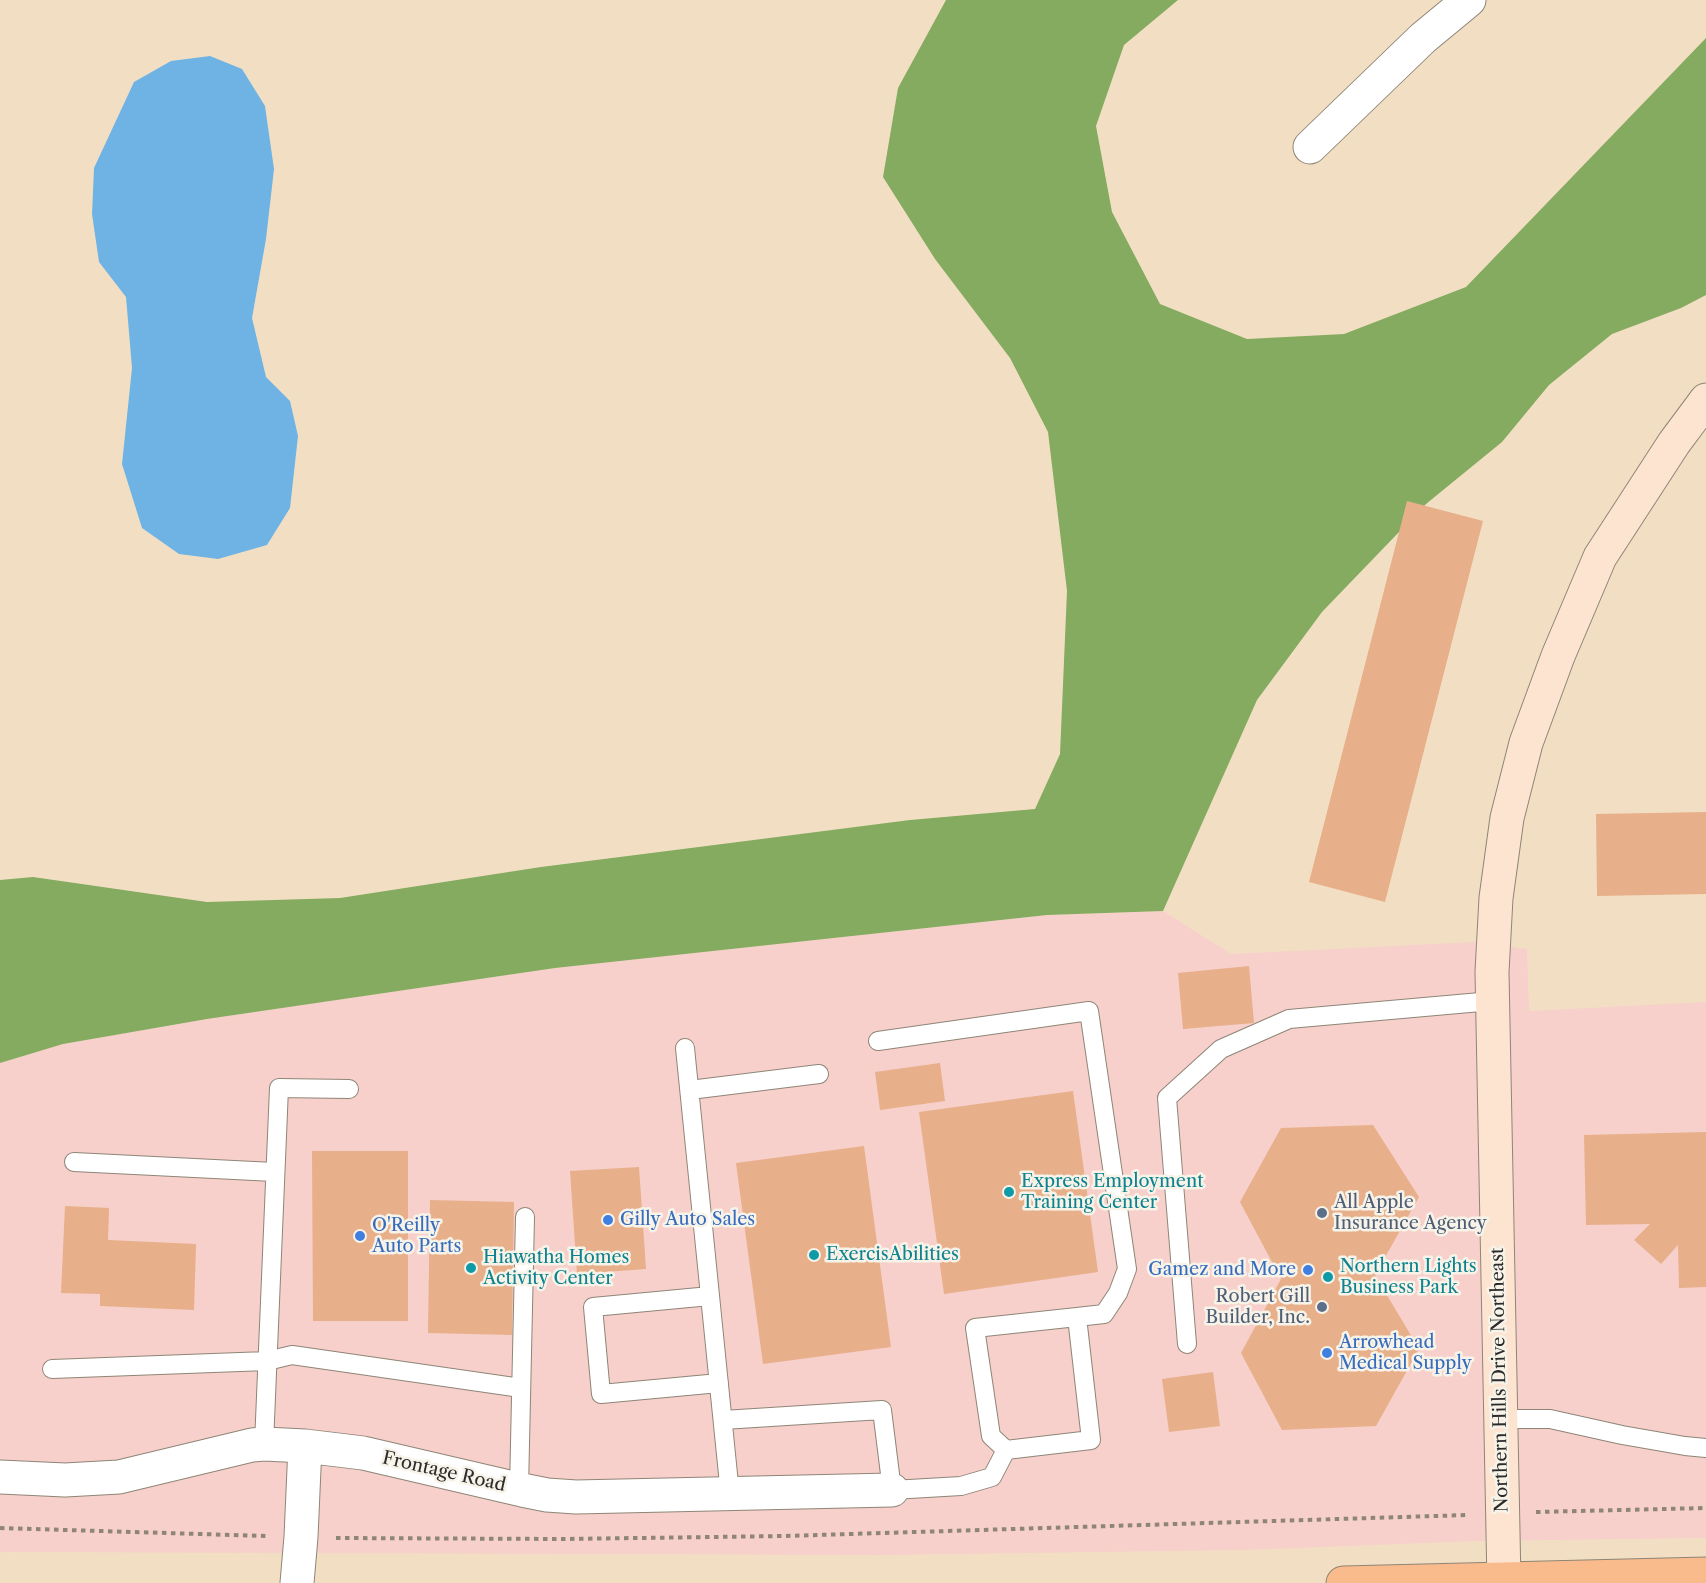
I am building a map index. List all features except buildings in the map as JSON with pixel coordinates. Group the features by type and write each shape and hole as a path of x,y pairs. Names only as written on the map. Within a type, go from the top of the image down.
{"main road":[{"path":"1343,1583 1504,1581 1706,1574"}],"street":[{"path":"1310,147 1423,38 1469,0"},
{"name":"Northern Hills Drive Northeast","path":"1504,1581 1492,972 1496,898 1507,818 1526,743 1558,656 1600,557 1674,443 1706,400"},
{"name":"Frontage Road","path":"0,1477 65,1480 119,1477 264,1444 363,1453 547,1495 576,1497 892,1490"},
{"path":"297,1583 305,1446"}],"lane":[{"path":"1187,1344 1167,1098 1221,1049 1289,1019 1492,1001"},
{"path":"878,1041 1089,1011 1127,1269 1118,1293 1104,1314 975,1328 991,1436 1006,1450 1091,1440 1077,1317"},
{"path":"685,1048 730,1494"},
{"path":"690,1090 819,1074"},
{"path":"264,1444 279,1088 349,1089"},
{"path":"74,1162 274,1172"},
{"path":"519,1489 525,1217"},
{"path":"710,1296 593,1307 601,1394 719,1383"},
{"path":"52,1369 267,1361 292,1355 521,1388"},
{"path":"723,1420 882,1410 892,1490 961,1486 992,1477 1006,1450"},
{"path":"1501,1419 1550,1419 1622,1435 1706,1448"}],"path":[{"path":"1554,1511 1706,1508"},
{"path":"0,1528 301,1538 564,1539 773,1536 1456,1516"}],"shaded area":[{"path":"1163,911 1231,954 1475,942 1527,949 1529,1011 1706,1002 1706,1538 1477,1541 1244,1550 884,1555 0,1552 0,1063 63,1044 207,1019 555,968 1047,915"}],"green space":[{"path":"946,0 1178,0 1124,45 1096,126 1112,212 1160,304 1247,339 1344,334 1466,287 1706,38 1706,295 1681,308 1612,334 1549,385 1502,442 1426,504 1322,612 1257,700 1163,911 1047,915 555,968 207,1019 63,1044 0,1063 0,880 33,877 207,902 340,898 541,867 910,820 1035,809 1060,754 1067,591 1048,432 1010,358 935,259 883,177 898,88"}],"water":[{"path":"210,56 242,69 265,106 274,169 266,239 252,318 266,377 290,401 298,436 290,508 267,545 218,559 179,554 142,528 122,464 132,368 126,297 99,262 92,214 94,168 134,82 171,61"}],"place":[{"name":"Express Employment Training Center","path":"1009,1192"},
{"name":"All Apple Insurance Agency","path":"1322,1213"},
{"name":"Gilly Auto Sales","path":"608,1220"},
{"name":"O'Reilly Auto Parts","path":"360,1236"},
{"name":"ExercisAbilities","path":"814,1255"},
{"name":"Hiawatha Homes Activity Center","path":"471,1268"},
{"name":"Gamez and More","path":"1308,1270"},
{"name":"Northern Lights Business Park","path":"1328,1277"},
{"name":"Robert Gill Builder, Inc.","path":"1322,1307"},
{"name":"Arrowhead Medical Supply","path":"1327,1353"}]}
